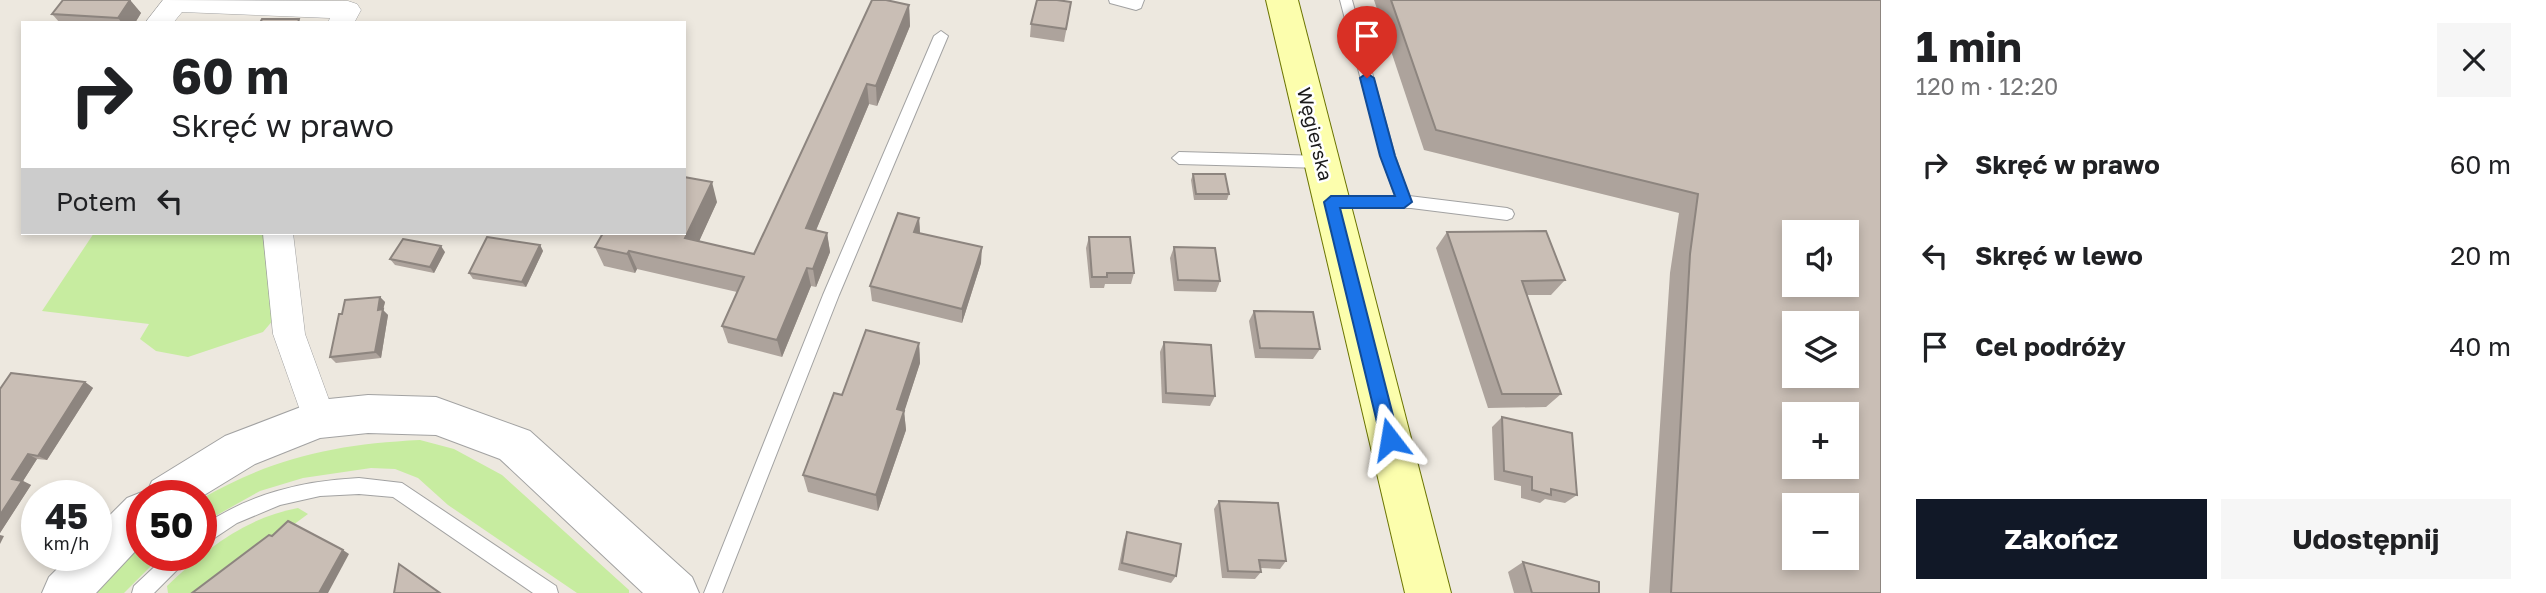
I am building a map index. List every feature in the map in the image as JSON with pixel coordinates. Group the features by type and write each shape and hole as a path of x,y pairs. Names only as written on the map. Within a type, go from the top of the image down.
{"main road":[{"name":"Węgierska","path":"1282,0 1428,593"}],"street":[{"path":"160,21 175,3 348,10 342,21"},
{"path":"278,235 289,334 319,419"},
{"path":"191,480 240,450 319,419 368,414 436,416 515,445 665,589"},
{"path":"65,593 126,530"}],"lane":[{"path":"1115,0 1136,5 1138,0"},
{"path":"1346,0 1388,156 1404,202"},
{"path":"713,593 831,295 941,36"},
{"path":"1179,158 1321,162"},
{"path":"1331,202 1404,202 1507,214"},
{"path":"217,527 232,517 279,498 320,488 359,486 396,489 549,593"},
{"path":"141,593 164,571"}],"green space":[{"path":"93,235 268,235 280,312 263,332 188,357 156,351 140,339 149,324 42,311"},
{"path":"420,440 454,449 502,475 629,590 629,593 577,593 448,505 418,478 395,469 371,468 303,478 260,491 217,515 217,491 254,473 333,449"},
{"path":"298,508 308,514 201,593 168,593 167,586 184,571 217,571 217,544 244,527 279,512"},
{"path":"126,561 126,571 146,571 124,593 97,593"}],"building":[{"path":"63,0 130,0 118,18 52,14"},
{"path":"872,0 909,5 876,86 867,84 806,228 827,233 813,269 807,268 777,340 722,326 744,277 629,251 627,254 595,247 602,235 686,235 686,177 712,182 685,238 754,254"},
{"path":"1037,0 1071,2 1066,29 1031,24"},
{"path":"1391,0 1881,0 1881,593 1671,593 1690,254 1698,194 1436,130"},
{"path":"262,19 299,19 298,21 261,21"},
{"path":"1193,174 1225,174 1229,194 1196,194"},
{"path":"898,213 919,218 914,232 982,247 962,309 870,286"},
{"path":"1546,231 1565,280 1522,281 1561,394 1502,394 1447,232"},
{"path":"487,237 540,245 522,282 469,273"},
{"path":"1089,237 1130,237 1134,273 1107,273 1107,277 1092,277"},
{"path":"403,239 441,246 430,267 390,259"},
{"path":"1174,247 1215,248 1220,281 1178,280"},
{"path":"380,297 378,310 383,309 375,352 330,357 339,314 342,314 345,300"},
{"path":"1254,311 1313,312 1320,349 1260,348"},
{"path":"866,330 919,343 897,409 904,411 876,495 803,475 834,393 842,395"},
{"path":"1164,342 1211,345 1215,396 1166,393"},
{"path":"11,373 85,382 38,456 28,454 12,479 21,483 0,515 0,389"},
{"path":"1502,417 1572,433 1577,495 1551,489 1551,495 1532,490 1532,477 1504,471"},
{"path":"1219,501 1278,503 1286,561 1259,560 1261,572 1228,571"},
{"path":"288,521 343,550 319,593 192,593 269,535 272,536"},
{"path":"1127,532 1181,544 1176,576 1122,563"},
{"path":"1523,562 1599,582 1599,593 1532,593"},
{"path":"399,564 440,593 394,593"}],"route":[{"path":"1367,78 1388,156 1404,202 1331,202 1390,439"}]}
